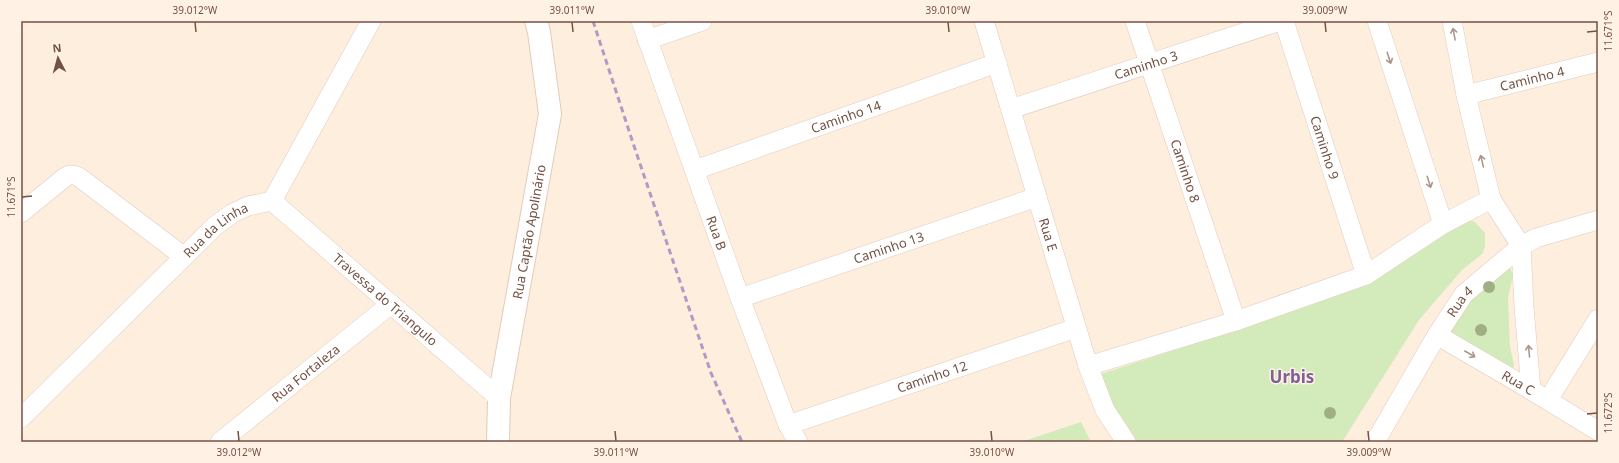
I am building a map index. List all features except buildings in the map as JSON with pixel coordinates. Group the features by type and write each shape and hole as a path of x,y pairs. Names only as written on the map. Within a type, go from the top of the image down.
{"street":[{"path":"272,201 371,21"},
{"name":"Rua Captão Apolinário","path":"498,442 498,398 550,114 539,32 536,21"},
{"name":"Rua B","path":"641,21 740,298 788,425 798,442"},
{"path":"647,40 702,21"},
{"name":"Rua E","path":"984,21 1088,366 1105,410 1126,442"},
{"name":"Caminho 8","path":"1135,21 1236,321"},
{"name":"Caminho 3","path":"1011,109 1280,21"},
{"name":"Caminho 9","path":"1284,21 1366,275"},
{"path":"1377,21 1443,224"},
{"path":"1452,21 1466,95 1491,199 1520,246 1531,390"},
{"name":"Caminho 4","path":"1466,95 1598,62"},
{"name":"Caminho 14","path":"695,170 997,63"},
{"path":"21,213 71,174 79,177 183,256"},
{"name":"Caminho 13","path":"740,298 1037,196"},
{"path":"1088,366 1236,321 1366,275 1443,224 1491,199"},
{"name":"Rua da Linha","path":"21,418 215,226 233,213 248,206 272,201"},
{"name":"Travessa do Triangulo","path":"272,201 498,398"},
{"name":"Rua 4","path":"1376,442 1437,334 1464,294 1520,246 1536,238 1598,220"},
{"name":"Rua Fortaleza","path":"220,442 391,304"},
{"path":"1548,400 1598,320"},
{"name":"Caminho 12","path":"788,425 1076,328"},
{"name":"Rua C","path":"1437,334 1598,431"}],"green space":[{"path":"1468,220 1475,222 1485,233 1485,247 1482,254 1462,270 1419,320 1342,442 1131,442 1113,414 1101,374 1224,334"},
{"path":"1510,267 1513,275 1508,298 1510,347 1514,365 1512,371 1435,322"},
{"path":"1081,422 1091,442 1021,442"}],"railway":[{"path":"593,21 711,373 742,442"}],"district":[{"name":"Urbis","path":"1292,377"}]}
